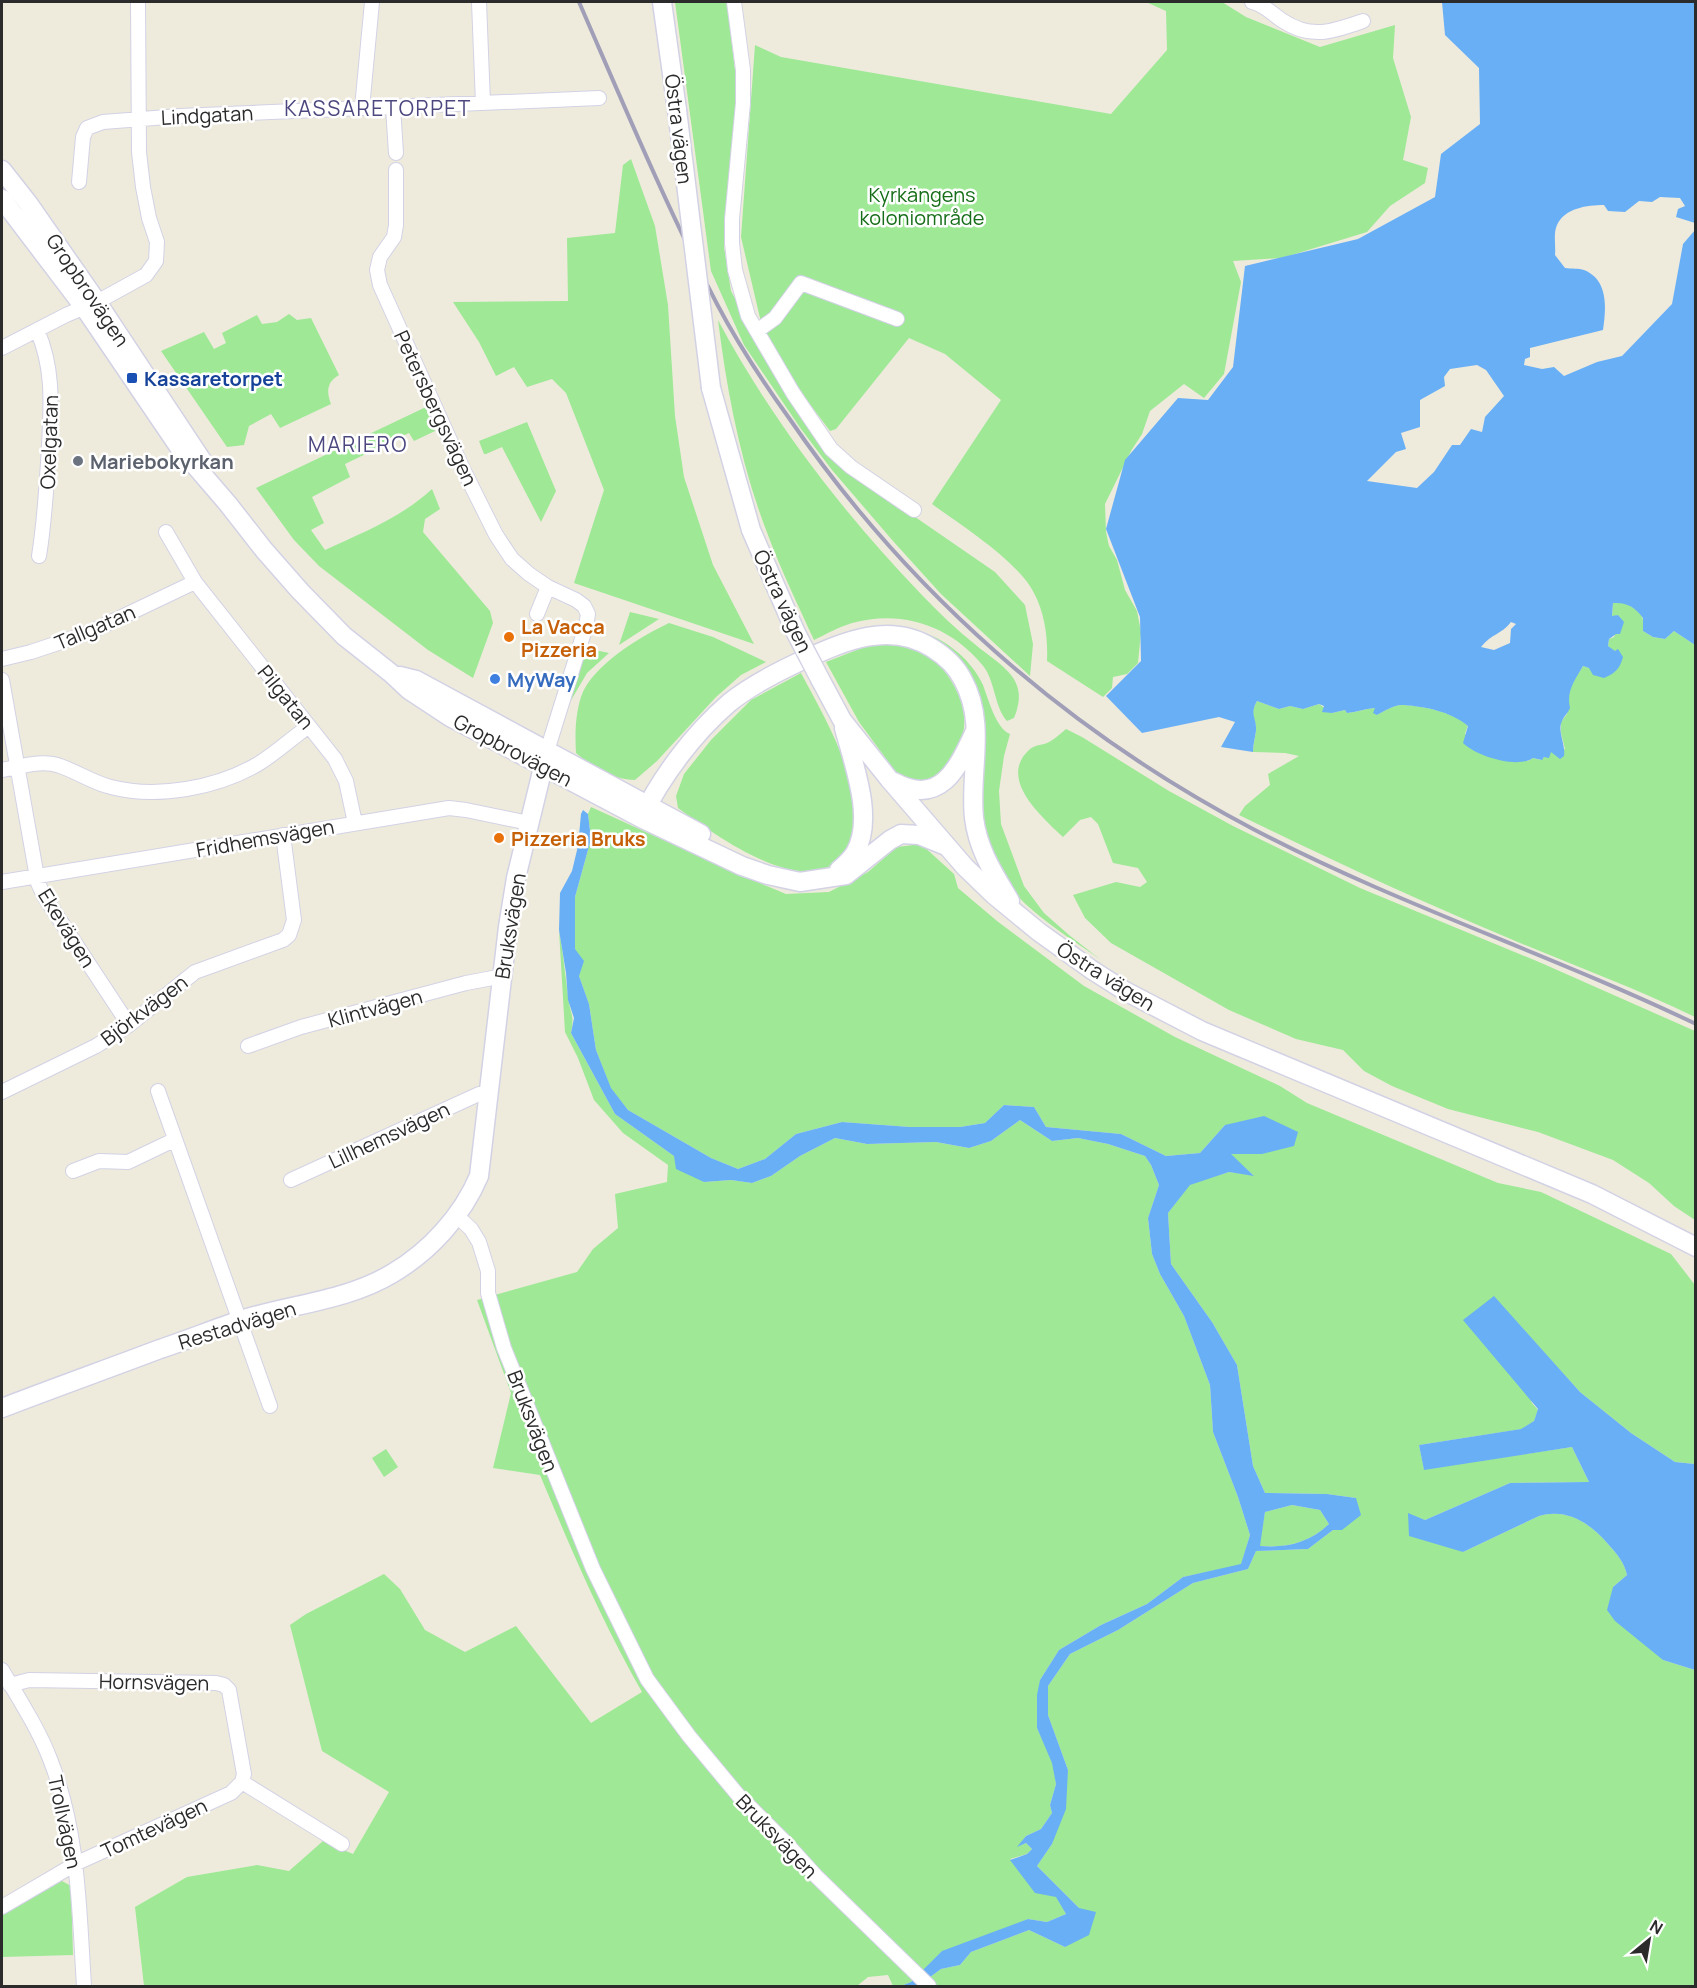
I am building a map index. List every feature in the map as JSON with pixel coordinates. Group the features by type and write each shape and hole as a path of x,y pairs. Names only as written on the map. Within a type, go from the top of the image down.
{"street":[{"path":"2,348 91,305 146,275 156,261 157,243 143,187 139,119 138,2"},
{"path":"362,108 372,2"},
{"path":"478,2 483,103"},
{"name":"Östra vägen","path":"662,2 711,388 751,530 796,633 819,679 842,720 889,779 946,846 994,895 1059,947 1125,992 1202,1031 1592,1194 1695,1247"},
{"path":"734,2 743,70 743,103 732,219 732,243 735,270 748,316 793,393 831,449 851,467 914,510"},
{"path":"1252,2 1261,4 1293,27 1310,32 1324,33 1363,21"},
{"name":"Lindgatan","path":"79,182 83,137 87,128 103,122 180,116 599,98"},
{"path":"393,107 396,153"},
{"name":"Gropbrovägen","path":"2,170 28,203 179,447 264,550 321,614 344,636 392,674 416,680 545,758 644,811 747,860 768,875 800,882 830,879"},
{"name":"Petersbergsvägen","path":"396,170 396,225 394,237 380,256 377,270 380,285 462,467 496,535 512,559 548,587 576,600 584,606 588,614 545,758"},
{"name":"Gropbrovägen","path":"2,199 91,305"},
{"path":"757,332 775,318 801,283 894,318"},
{"name":"Oxelgatan","path":"37,330 48,363 51,391 46,508 39,556"},
{"name":"Pilgatan","path":"166,532 190,584 309,726 341,770 350,796 355,823"},
{"name":"Tallgatan","path":"2,659 88,633 190,584"},
{"path":"537,614 548,587"},
{"path":"644,811 664,778 694,741 730,703 761,681 825,650 863,637 894,634 912,638 942,654 952,664 969,692 977,747 973,804 976,831 986,862 1018,915"},
{"name":"Ekevägen","path":"2,680 36,877 44,896 129,1025"},
{"path":"830,879 855,852 862,830 863,807 842,720"},
{"path":"2,770 49,763 112,788 171,790 198,786 238,774 265,759 309,726"},
{"path":"889,779 914,790 933,788 954,773 975,730"},
{"name":"Bruksvägen","path":"545,758 508,927 478,1176 467,1202 457,1216 471,1229 479,1242 488,1271 488,1293 504,1348 593,1569 647,1679 689,1736 738,1795 816,1876 929,1986"},
{"name":"Fridhemsvägen","path":"2,882 457,808 529,823"},
{"path":"830,879 846,875 901,834 919,835 946,846"},
{"name":"Björkvägen","path":"2,1092 96,1046 129,1025 195,972 283,940 290,935 294,920 283,835"},
{"name":"Klintvägen","path":"248,1046 301,1027 466,983 503,976"},
{"path":"158,1091 270,1406"},
{"name":"Lillhemsvägen","path":"291,1180 479,1094 488,1095"},
{"path":"73,1171 104,1160 128,1162 174,1140"},
{"name":"Restadvägen","path":"2,1407 240,1320 352,1292 381,1280 421,1253 457,1216"},
{"name":"Trollvägen","path":"2,1670 41,1738 69,1819 77,1863 84,1986"},
{"name":"Hornsvägen","path":"10,1685 29,1680 224,1685 229,1690 242,1754 244,1774 242,1782"},
{"path":"242,1782 342,1844"},
{"name":"Tomtevägen","path":"2,1907 77,1863 231,1793 242,1782"}],"green space":[{"path":"675,2 727,2 738,96 724,247 731,291 769,362 844,468 995,572 1025,605 1033,644 1030,676 941,594 893,541 832,470 744,345 711,271"},
{"name":"Kyrkängens koloniområde","path":"1146,2 1222,2 1246,17 1320,47 1395,25 1393,58 1411,117 1403,160 1428,168 1425,183 1390,206 1367,232 1282,258 1233,261 1241,282 1224,374 1204,398 1184,384 1150,411 1142,434 1105,504 1109,546 1117,560 1125,590 1137,611 1141,632 1138,663 1127,674 1113,677 1112,688 1103,697 1047,661 1046,635 1041,609 1034,593 1016,569 988,545 932,504 1001,400 945,354 909,338 836,429 830,431 764,335 741,237 755,45 781,57 1111,114 1167,50 1166,11"},
{"path":"631,159 655,226 668,305 675,416 684,477 713,565 754,644 574,583 604,490 566,393 552,379 527,387 514,367 496,376 479,342 453,302 568,301 567,238 615,233 623,165"},
{"path":"289,314 297,320 311,318 339,375 329,387 328,395 331,404 280,428 271,414 249,426 244,445 227,447 161,351 204,332 214,349 226,343 222,333 257,315 262,324 277,322"},
{"path":"718,320 738,357 784,428 863,530 927,600 955,627 999,663 1015,680 1019,696 1014,718 1007,721 1003,716 988,673 971,653 957,641 925,624 889,618 871,619 852,623 814,640 758,509 731,401"},
{"path":"426,407 435,431 414,441 409,433 345,464 350,477 312,497 324,523 311,530 325,550 395,516 432,489 440,509 425,519 423,532 490,611 493,623 473,678 428,650 319,566 294,540 256,488"},
{"path":"527,422 556,491 541,522 502,447 484,454 479,441"},
{"path":"1623,602 1640,614 1643,631 1653,637 1665,639 1674,631 1695,645 1695,1017 1438,908 1239,815 1245,806 1270,785 1268,774 1299,756 1253,752 1256,727 1253,711 1257,701 1279,709 1290,706 1303,709 1319,704 1332,713 1375,708 1377,715 1397,706 1421,707 1438,710 1461,720 1468,725 1465,734 1523,761 1533,758 1541,760 1551,751 1565,749 1561,722 1567,714 1570,687 1583,666 1589,668 1615,652 1608,646 1609,639 1614,637 1621,619 1618,615 1612,617 1613,603"},
{"path":"630,612 659,619 619,645"},
{"path":"669,623 713,637 766,662 741,675 716,697 657,761 635,780 611,775 589,764 576,753 576,725 581,697 595,674 606,663 631,644"},
{"path":"910,629 932,636 953,648 970,665 983,685 997,720 1010,734 999,791 1001,824 1024,886 1044,913 1101,960 1034,912 1005,882 994,865 983,838 984,726 982,705 976,686 966,667 951,650"},
{"path":"895,644 919,650 933,658 948,676 962,705 964,719 960,745 953,758 933,783 901,779 859,722 826,662 867,646"},
{"path":"590,649 609,653 587,673 570,702 583,653"},
{"path":"801,673 830,728 842,757 855,804 856,817 854,838 845,855 830,866 813,871 793,870 751,855 678,808 676,796 684,774 711,740 751,700"},
{"path":"1066,729 1169,791 1233,826 1360,888 1539,962 1695,1031 1695,1220 1674,1206 1649,1183 1613,1160 1538,1132 1448,1109 1392,1086 1364,1071 1343,1050 1296,1039 1229,1010 1111,943 1085,918 1073,895 1116,882 1140,887 1147,882 1138,868 1113,863 1098,824 1091,817 1080,820 1063,837 1034,808 1020,784 1018,772 1021,760 1030,749 1050,742"},
{"path":"591,807 786,894 829,892 868,872 897,847 921,844 954,874 958,888 997,921 1084,986 1175,1037 1280,1086 1307,1103 1498,1183 1541,1192 1671,1254 1695,1285 1695,1464 1675,1462 1631,1433 1580,1392 1494,1297 1532,1403 1538,1410 1534,1421 1522,1429 1419,1445 1424,1469 1572,1447 1589,1482 1510,1483 1425,1520 1408,1514 1463,1552 1539,1516 1559,1514 1577,1519 1601,1536 1622,1562 1627,1575 1613,1587 1663,1660 1695,1670 1695,1986 920,1986 941,1969 960,1965 971,1952 1029,1930 1065,1947 1079,1908 1037,1866 1052,1844 1068,1770 1048,1715 1048,1686 1070,1654 1118,1630 1193,1583 1248,1569 1256,1551 1308,1549 1333,1530 1356,1498 1327,1494 1265,1493 1253,1466 1237,1365 1212,1322 1171,1264 1168,1213 1190,1184 1229,1172 1253,1175 1230,1154 1262,1154 1225,1125 1200,1153 1166,1156 1121,1134 1046,1127 1034,1107 1004,1105 985,1123 960,1127 910,1127 842,1122 796,1134 765,1159 738,1169 711,1158 628,1110 611,1089 596,1050 589,1004 579,976 575,949 575,897 591,839 588,814"},
{"path":"559,930 572,1018 571,1033 615,1114 674,1156 704,1182 731,1180 752,1183 771,1176 800,1156 835,1138 867,1144 936,1142 969,1148 991,1141 1020,1120 1052,1141 1078,1138 1108,1144 1145,1156 1159,1185 1148,1218 1152,1254 1160,1274 1184,1316 1210,1385 1213,1432 1250,1535 1241,1565 1183,1577 1147,1604 1101,1625 1059,1650 1040,1680 1037,1728 1053,1763 1056,1784 1050,1805 1052,1813 1041,1829 1026,1836 1019,1846 1026,1843 1032,1849 1027,1854 1010,1859 1057,1897 1066,1914 1047,1922 1028,1919 925,1969 911,1982 901,1986 893,1986 888,1975 868,1977 857,1986 144,1986 135,1907 187,1877 257,1865 289,1871 323,1841 353,1854 389,1792 322,1751 290,1625 306,1614 384,1574 400,1589 425,1630 465,1652 516,1626 591,1723 642,1692 600,1612 540,1475 493,1468 511,1393 477,1300 577,1272 593,1249 618,1228 615,1194 667,1182 668,1165 623,1133 594,1100 565,1032"},
{"path":"386,1449 398,1467 384,1477 372,1458"},
{"path":"1292,1505 1320,1510 1329,1524 1314,1536 1297,1543 1259,1546 1265,1512"},
{"path":"62,1881 71,1886 73,1955 2,1957 2,1915"}],"water":[{"path":"1442,2 1695,2 1695,223 1676,217 1678,209 1685,206 1680,198 1660,197 1652,202 1639,201 1625,212 1608,211 1604,205 1597,205 1577,209 1565,215 1556,229 1555,255 1565,268 1584,270 1598,281 1605,304 1603,330 1530,348 1530,357 1525,359 1524,365 1542,369 1554,367 1564,376 1597,362 1622,356 1672,304 1683,244 1695,230 1695,645 1674,631 1665,639 1653,637 1643,631 1643,618 1637,611 1627,604 1613,603 1612,616 1618,615 1624,622 1620,634 1609,639 1608,646 1615,651 1618,649 1623,657 1622,661 1614,672 1604,678 1593,675 1589,668 1583,666 1572,686 1569,696 1570,708 1561,725 1564,756 1560,759 1551,752 1549,758 1544,757 1542,760 1533,758 1526,761 1507,762 1497,760 1463,743 1468,726 1461,721 1438,711 1404,705 1393,707 1377,715 1373,713 1375,708 1332,713 1322,712 1324,706 1319,704 1303,709 1290,706 1279,709 1257,701 1253,713 1256,731 1253,752 1221,747 1235,722 1219,717 1142,733 1106,696 1141,661 1140,617 1106,529 1125,460 1178,398 1208,400 1233,367 1245,266 1358,239 1435,197 1441,154 1480,124 1479,68 1445,35","holes":["1477,365 1486,370 1504,396 1485,417 1482,432 1471,429 1460,445 1452,445 1434,472 1417,488 1367,481 1396,452 1406,449 1401,433 1420,427 1420,400 1445,386 1444,377 1450,369","1511,622 1516,624 1511,629 1510,643 1494,650 1481,647"]},
{"path":"583,810 588,814 591,839 575,897 575,949 584,961 579,976 589,1004 596,1050 611,1088 628,1110 711,1158 738,1169 765,1159 796,1134 842,1122 910,1127 960,1127 985,1123 1004,1105 1034,1107 1046,1127 1121,1134 1166,1156 1200,1153 1225,1125 1264,1116 1298,1132 1294,1146 1262,1154 1231,1154 1254,1176 1229,1172 1190,1185 1168,1213 1171,1264 1212,1322 1237,1365 1253,1466 1265,1493 1327,1494 1356,1498 1361,1515 1342,1530 1333,1530 1308,1549 1256,1551 1248,1569 1193,1583 1118,1630 1070,1654 1048,1686 1048,1715 1068,1770 1066,1809 1052,1844 1037,1866 1079,1908 1096,1912 1089,1935 1065,1947 1029,1930 971,1952 960,1965 941,1969 920,1986 901,1986 911,1982 942,1951 1028,1919 1047,1922 1066,1914 1056,1897 1035,1893 1010,1860 1027,1854 1032,1849 1026,1843 1017,1847 1026,1836 1041,1829 1052,1813 1050,1805 1056,1784 1052,1763 1037,1728 1037,1695 1040,1680 1059,1650 1101,1625 1147,1604 1183,1577 1241,1564 1250,1535 1213,1432 1210,1385 1184,1316 1160,1274 1152,1254 1148,1218 1159,1185 1151,1165 1145,1156 1108,1144 1078,1138 1052,1141 1020,1120 991,1141 969,1148 936,1142 867,1144 835,1138 800,1156 771,1176 752,1183 731,1180 704,1182 676,1169 674,1156 615,1114 571,1033 574,1018 568,1000 559,930 560,893 572,871 578,846","holes":["1292,1505 1320,1510 1329,1524 1314,1536 1288,1545 1260,1546 1265,1512"]},
{"path":"1494,1296 1580,1392 1631,1433 1675,1462 1695,1464 1695,1670 1663,1660 1615,1621 1607,1610 1613,1587 1627,1575 1626,1570 1601,1536 1577,1519 1559,1514 1539,1516 1463,1552 1409,1536 1408,1513 1425,1520 1510,1483 1589,1482 1572,1447 1424,1470 1419,1445 1521,1429 1534,1421 1538,1409 1463,1320"}],"railway":[{"path":"579,2 680,230 733,334 779,404 835,482 939,599 996,652 1056,702 1119,748 1185,790 1253,829 1362,881 1696,1024"}],"place":[{"name":"Kassaretorpet","path":"132,378"},
{"name":"Mariebokyrkan","path":"78,461"},
{"name":"La Vacca Pizzeria","path":"509,637"},
{"name":"MyWay","path":"495,679"},
{"name":"Pizzeria Bruks","path":"499,838"}],"district":[{"name":"KASSARETORPET","path":"378,108"},
{"name":"MARIERO","path":"358,444"}]}
